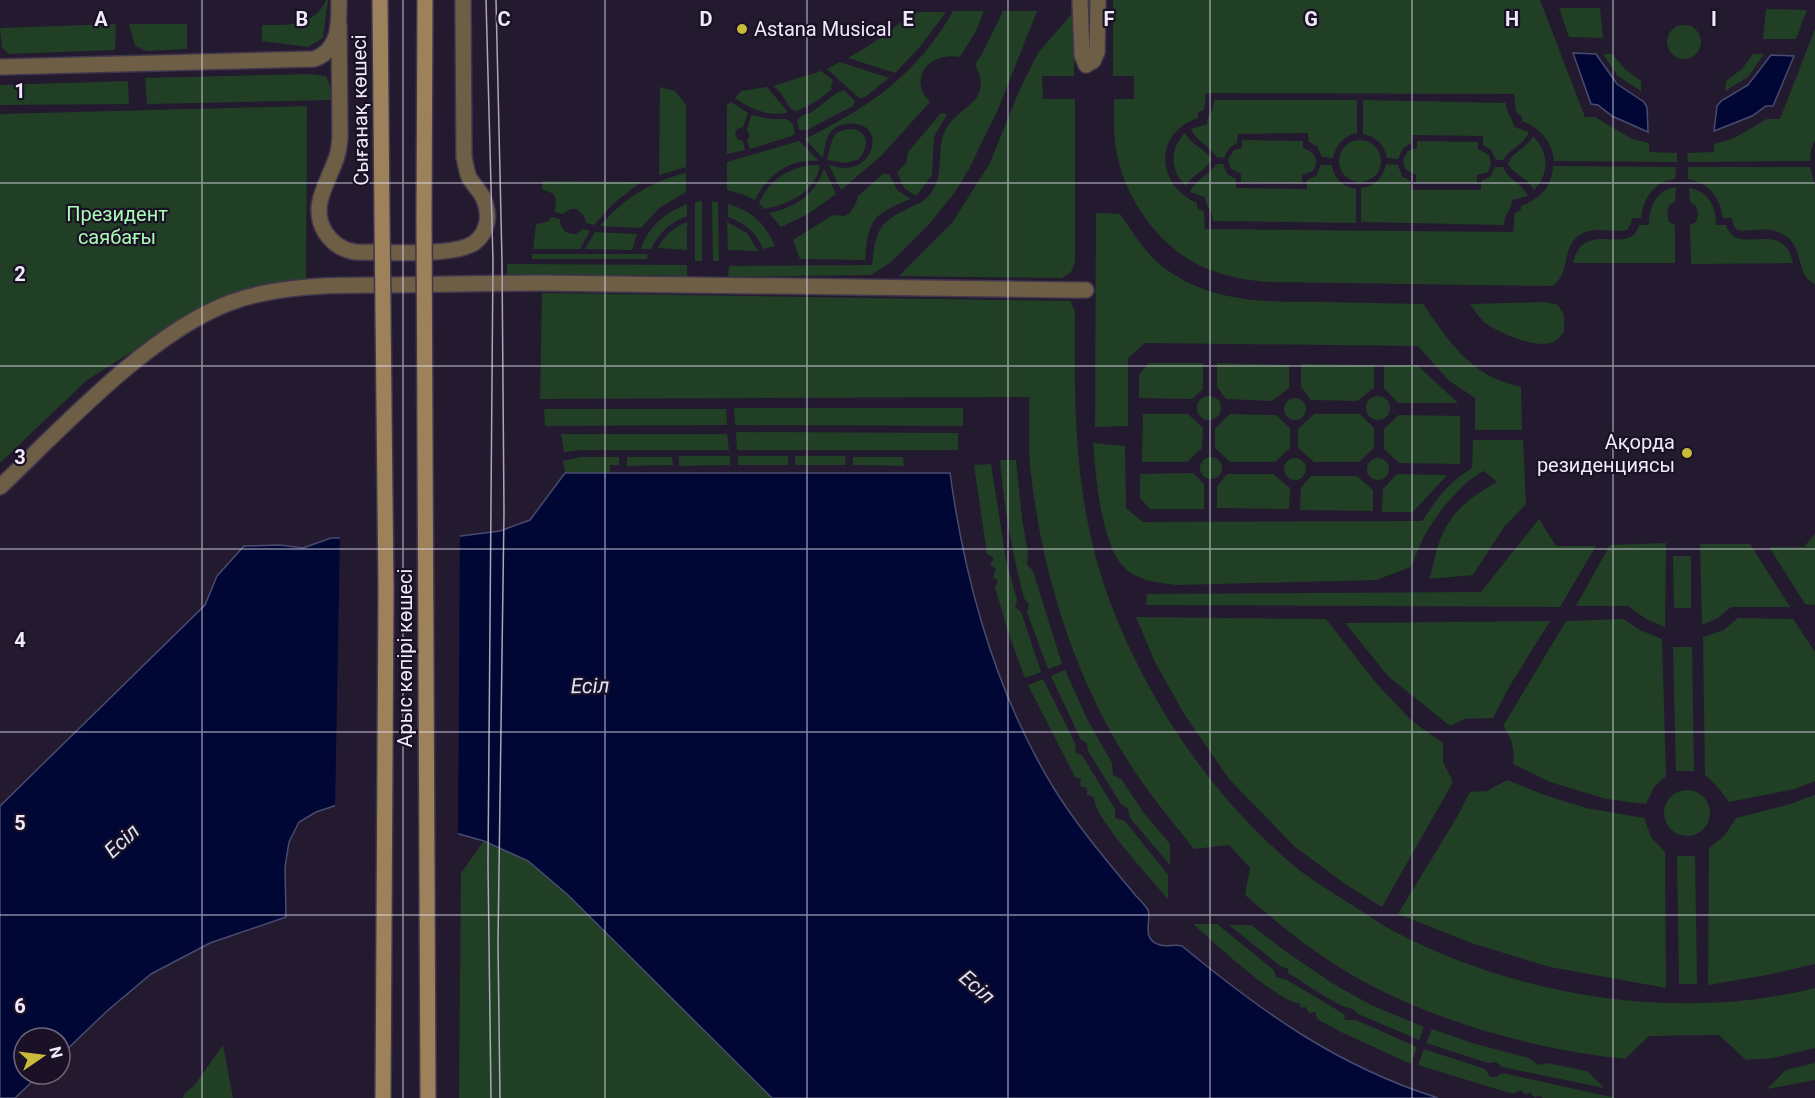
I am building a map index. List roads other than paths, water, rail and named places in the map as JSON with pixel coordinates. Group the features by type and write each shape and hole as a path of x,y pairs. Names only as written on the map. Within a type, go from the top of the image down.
{"main road":[{"name":"Сығанақ көшесі","path":"380,0 382,219"},
{"name":"Арыс көпірі көшесі","path":"425,0 428,1098"},
{"name":"Арыс көпірі көшесі","path":"382,219 386,578 383,1098"}],"street":[{"name":"Сығанақ көшесі","path":"339,0 340,138 338,154 321,191 318,204 322,227 329,238 347,251 356,252 440,251 460,248 480,238 486,228 484,198 480,189 470,179 464,157 463,0"},
{"path":"1080,0 1082,55 1086,65 1093,61 1097,52 1098,0"},
{"path":"0,67 314,60 329,50 339,26"},
{"path":"0,487 137,360 200,317 230,303 256,296 338,285 480,282 1086,290"}],"water":[{"path":"1573,53 1596,54 1617,84 1644,102 1647,107 1648,132 1612,116 1598,105 1591,104"},
{"path":"1771,55 1794,56 1773,106 1766,106 1752,116 1714,131 1717,106 1721,101 1748,85"},
{"name":"Есіл","path":"565,473 950,473 964,555 974,595 985,635 1015,713 1053,787 1072,816 1148,910 1150,938 1160,945 1182,946 1272,1015 1334,1053 1401,1085 1438,1098 772,1098 568,895 528,861 484,841 363,807 334,806 316,812 299,822 289,842 285,867 286,917 210,943 151,974 72,1045 72,1026 12,1026 12,1086 28,1086 15,1098 0,1098 0,806 205,605 217,576 244,546 280,545 303,548 331,538 453,537 500,531 530,520"}],"tram line":[{"path":"486,0 493,261 488,864 491,1098"},
{"path":"496,0 502,261 504,512 498,943 500,1098"}],"place":[{"name":"Astana Musical","path":"742,29"},
{"name":"Ақорда резиденциясы","path":"1687,453"}],"park label":[{"name":"Президент саябағы","path":"117,226"}]}
